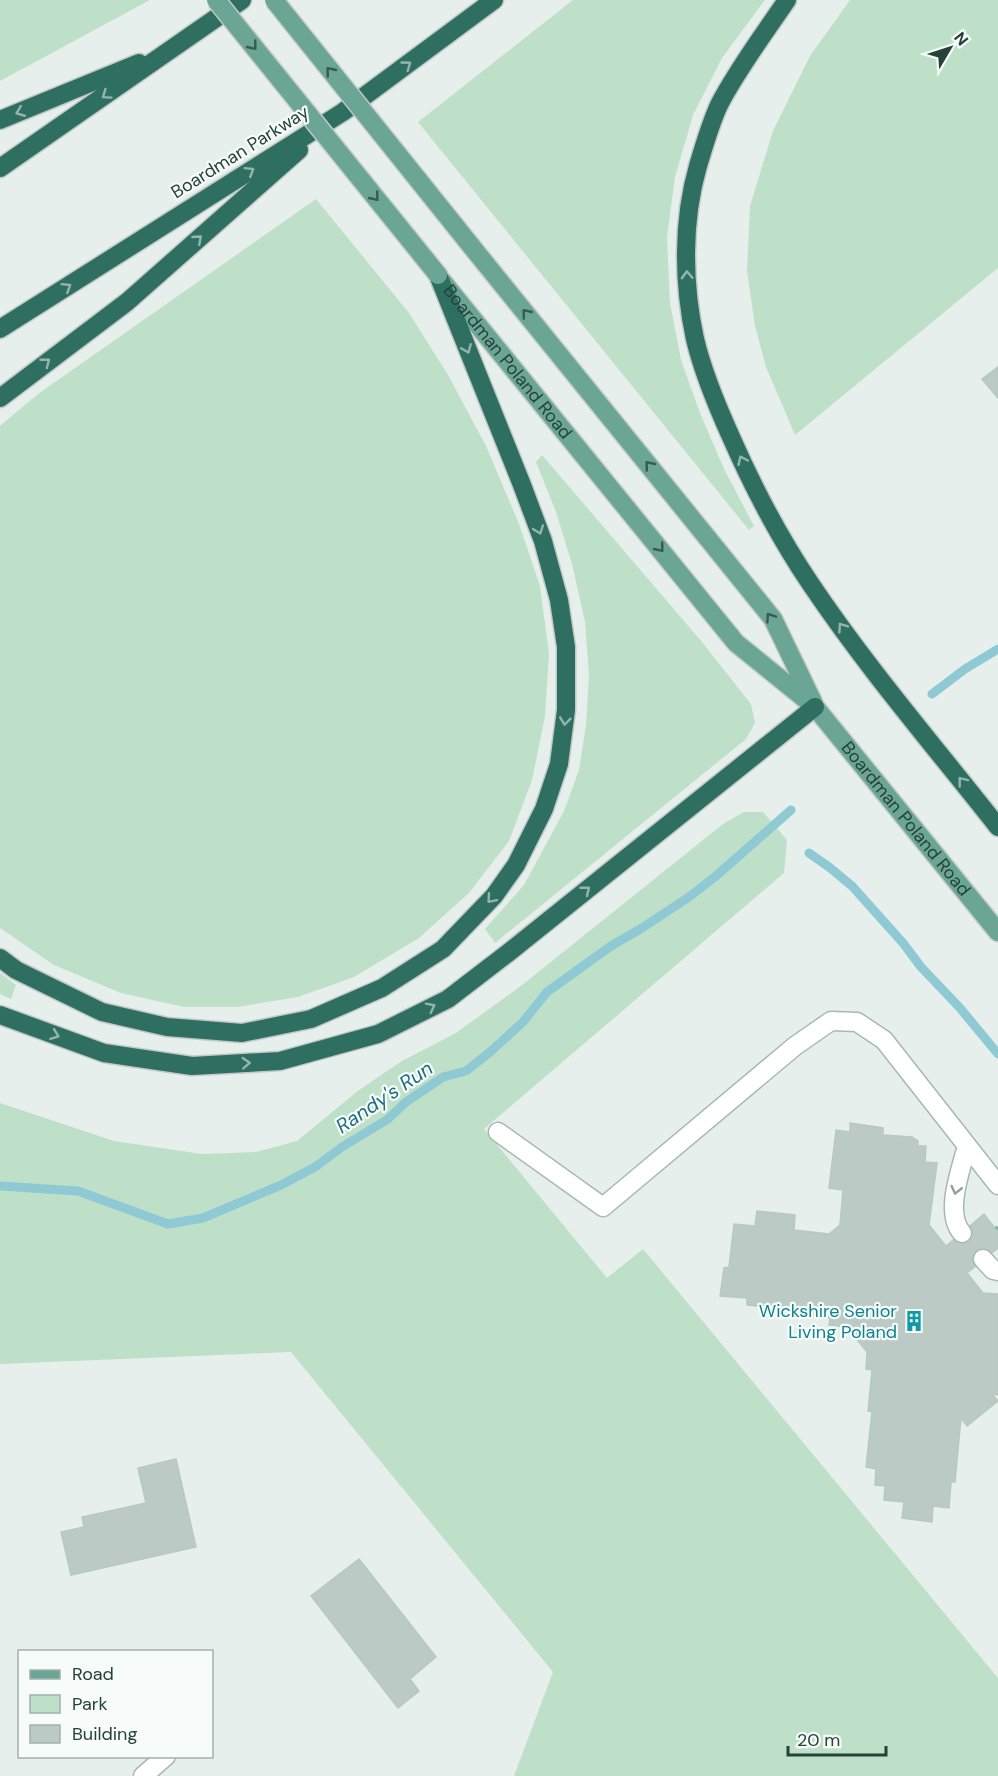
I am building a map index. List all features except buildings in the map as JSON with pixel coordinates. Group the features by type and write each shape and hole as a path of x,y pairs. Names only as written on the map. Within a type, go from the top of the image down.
{"highway":[{"path":"0,168 242,0"},
{"name":"Boardman Parkway","path":"0,329 343,112 494,0"},
{"path":"787,0 719,105 697,167 687,225 687,280 696,340 715,401 744,466 776,527 804,573 855,646 998,827"},
{"path":"0,120 171,49"},
{"path":"0,398 127,302 343,112"},
{"path":"0,958 16,970 102,1012 167,1027 242,1033 312,1019 382,988 443,949 494,896 516,865 544,809 559,764 566,710 566,646 559,600 543,542 438,275"},
{"path":"0,1015 104,1053 192,1066 280,1061 378,1034 448,999 815,707"}],"main road":[{"name":"Boardman Poland Road","path":"216,0 736,643 815,707 998,932"},
{"name":"Boardman Poland Road","path":"274,0 773,619 815,707"}],"street":[{"path":"498,1132 603,1207 795,1046 831,1021 857,1022 884,1040 998,1185"},
{"path":"962,1233 957,1227 954,1199 967,1146"},
{"path":"984,1259 993,1270 998,1271"},
{"path":"143,1776 164,1758"}],"green space":[{"path":"0,0 150,0 0,81"},
{"path":"573,0 765,0 722,58 693,115 675,177 667,237 670,303 681,360 724,469 754,526 749,530 418,122"},
{"path":"850,0 998,0 998,268 795,435 766,367 755,326 747,271 750,206 773,131 810,56"},
{"path":"316,199 409,313 448,375 486,446 519,524 540,586 549,654 545,716 532,780 509,841 469,893 419,938 354,977 298,997 238,1007 184,1007 121,993 54,965 0,928 0,426 38,394"},
{"path":"542,455 702,642 751,704 755,723 746,739 495,943 485,929 524,885 564,811 579,770 586,725 589,675 585,622 572,564 556,512 536,462"},
{"path":"744,812 763,812 787,840 784,873 484,1129 607,1278 643,1249 998,1678 998,1776 514,1776 553,1672 291,1352 0,1364 0,1103 114,1141 202,1154 256,1152 297,1141 359,1090 402,1061 456,1033 522,985 723,824"},
{"path":"0,973 16,985 11,999 0,994"}],"waterway":[{"name":"Randy's Run","path":"932,694 965,669 998,649"},
{"name":"Randy's Run","path":"0,1186 78,1191 168,1224 203,1218 281,1185 315,1167 342,1147 388,1119 406,1102 443,1077 466,1071 523,1022 547,992 611,946 689,897 791,810"},
{"path":"809,853 852,886 998,1054"}],"place":[{"name":"Wickshire Senior Living Poland","path":"914,1321"}]}
